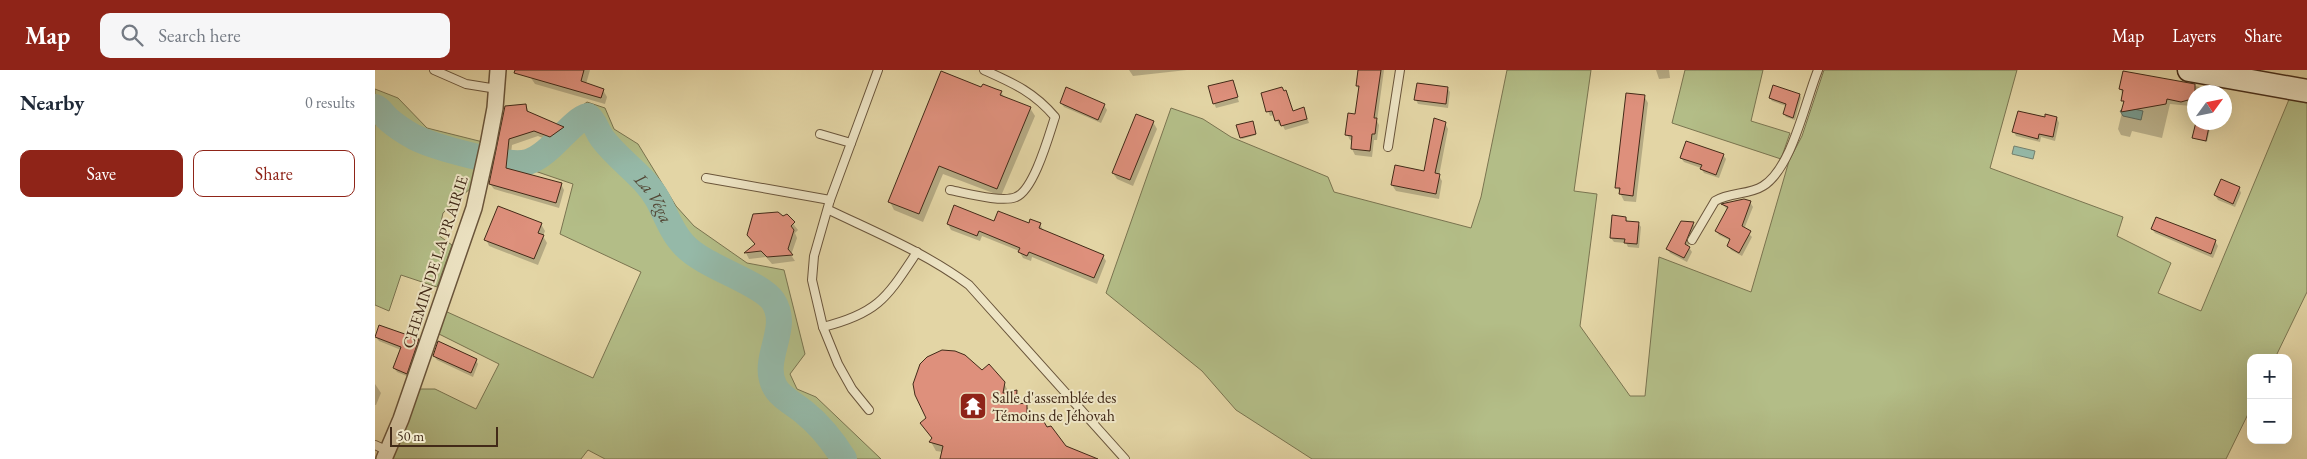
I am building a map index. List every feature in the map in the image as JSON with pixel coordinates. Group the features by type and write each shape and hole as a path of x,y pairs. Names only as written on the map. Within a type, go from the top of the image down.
{"main road":[{"path":"2189,70 2307,91"}],"street":[{"name":"CHEMIN DE LA PRAIRIE","path":"382,452 401,419 474,208 489,145 499,70"}],"lane":[{"path":"434,70 467,84 497,89"},
{"path":"869,410 844,378 823,326 812,280 814,256 829,210 830,200 878,70"},
{"path":"950,190 992,198 1016,197 1025,189 1039,164 1055,117 1042,101 1028,91 983,70"},
{"path":"1388,147 1400,70"},
{"path":"1692,240 1715,200 1757,189 1776,175 1788,156 1818,70"},
{"path":"820,134 851,143"},
{"path":"706,178 830,200"},
{"path":"829,210 944,266 969,285 986,301 1125,459"},
{"path":"823,326 848,321 872,308 889,294 917,252"}],"green space":[{"path":"1507,70 1591,70 1574,191 1597,194 1580,326 1630,396 1645,396 1659,257 1751,292 1789,161 1802,136 1824,70 2017,70 1990,168 2123,217 2117,236 2171,263 2158,293 2201,311 2290,97 2307,101 2307,292 2277,354 2247,354 2247,416 2226,459 1312,459 1236,410 1202,371 1106,293 1171,108 1203,119 1231,137 1328,177 1334,192 1471,228 1481,197"},
{"path":"1685,70 1763,70 1751,121 1790,133 1781,159 1672,123"},
{"path":"375,89 398,98 427,128 483,142 472,187 443,213 438,235 452,245 437,287 401,275 389,311 375,305"},
{"path":"587,102 605,108 614,129 638,144 676,206 694,226 747,263 784,270 805,354 790,374 797,389 816,397 881,459 605,459 588,450 581,459 393,459 418,389 435,389 476,409 499,364 439,334 445,311 593,378 641,272 560,234 573,184 526,168 544,162 575,136 566,118"}],"shaded area":[{"path":"2125,107 2143,111 2141,120 2123,116 2120,111"},
{"path":"2014,146 2035,151 2033,159 2012,154"}],"building":[{"path":"515,70 584,70 581,81 604,89 601,98 514,73"},
{"path":"1358,70 1381,70 1374,118 1377,118 1375,134 1372,134 1370,151 1351,149 1352,136 1345,135 1348,113 1355,114 1359,86 1356,86"},
{"path":"941,71 981,87 983,84 1002,91 1000,95 1031,107 997,189 939,166 919,214 888,202"},
{"path":"2123,71 2195,84 2187,85 2187,100 2181,102 2167,99 2166,104 2121,112 2124,101 2121,101 2123,90 2119,89"},
{"path":"1233,80 1238,97 1213,104 1208,86"},
{"path":"1417,83 1448,87 1446,104 1414,100"},
{"path":"1773,85 1800,94 1793,118 1783,114 1786,104 1769,98"},
{"path":"1066,87 1105,104 1098,120 1060,103"},
{"path":"1282,87 1284,91 1286,90 1293,111 1304,107 1307,119 1281,126 1279,120 1275,121 1272,111 1266,112 1261,93"},
{"path":"1626,93 1645,95 1633,196 1619,194 1620,188 1615,188"},
{"path":"526,104 527,111 564,127 550,137 534,131 509,139 506,168 562,183 556,203 489,184 505,106"},
{"path":"2018,111 2045,117 2045,114 2057,117 2053,137 2039,134 2038,139 2012,132"},
{"path":"1136,114 1154,121 1130,180 1112,173"},
{"path":"1434,118 1446,122 1435,173 1440,174 1436,194 1391,185 1395,165 1424,171"},
{"path":"1253,121 1256,134 1240,138 1236,125"},
{"path":"2194,130 2208,130 2206,141 2192,138"},
{"path":"1686,141 1724,154 1716,175 1700,169 1702,165 1680,158"},
{"path":"2221,179 2240,187 2233,204 2214,195"},
{"path":"1744,199 1751,201 1742,226 1751,231 1739,253 1727,246 1730,239 1715,231 1728,207 1721,204"},
{"path":"954,205 994,221 998,211 1029,223 1030,219 1041,223 1039,228 1104,255 1094,278 1029,252 1027,256 1018,252 1020,248 979,231 977,236 947,224"},
{"path":"498,206 542,223 538,233 544,235 534,259 484,240"},
{"path":"778,212 783,216 787,214 795,222 791,226 794,230 788,249 793,255 767,257 761,251 744,253 755,244 747,235 753,214"},
{"path":"1612,215 1626,217 1626,221 1639,222 1637,244 1624,243 1625,239 1610,238"},
{"path":"2156,217 2216,240 2211,254 2151,229"},
{"path":"1681,221 1694,222 1685,244 1690,247 1684,258 1666,249"},
{"path":"379,325 419,339 407,374 393,368 401,347 375,337"},
{"path":"438,341 477,359 471,373 433,356"},
{"name":"Salle d'assemblée des Témoins de Jéhovah","path":"942,350 955,351 965,355 982,370 989,364 1005,382 1003,393 1017,390 1016,404 1027,403 1027,418 1040,415 1047,427 1051,426 1066,446 1098,459 940,459 943,446 929,442 932,438 920,423 926,418 915,395 913,384 920,364 927,357"}],"waterway":[{"name":"La Véga","path":"375,107 398,127 424,141 471,156 518,163 528,162 537,158 575,124 588,116 608,146 652,191 684,245 693,253 756,287 773,301 778,311 779,322 771,364 771,375 774,385 784,397 816,423 844,459"}],"place":[{"name":"Salle d'assemblée des Témoins de Jéhovah","path":"973,406"}]}
